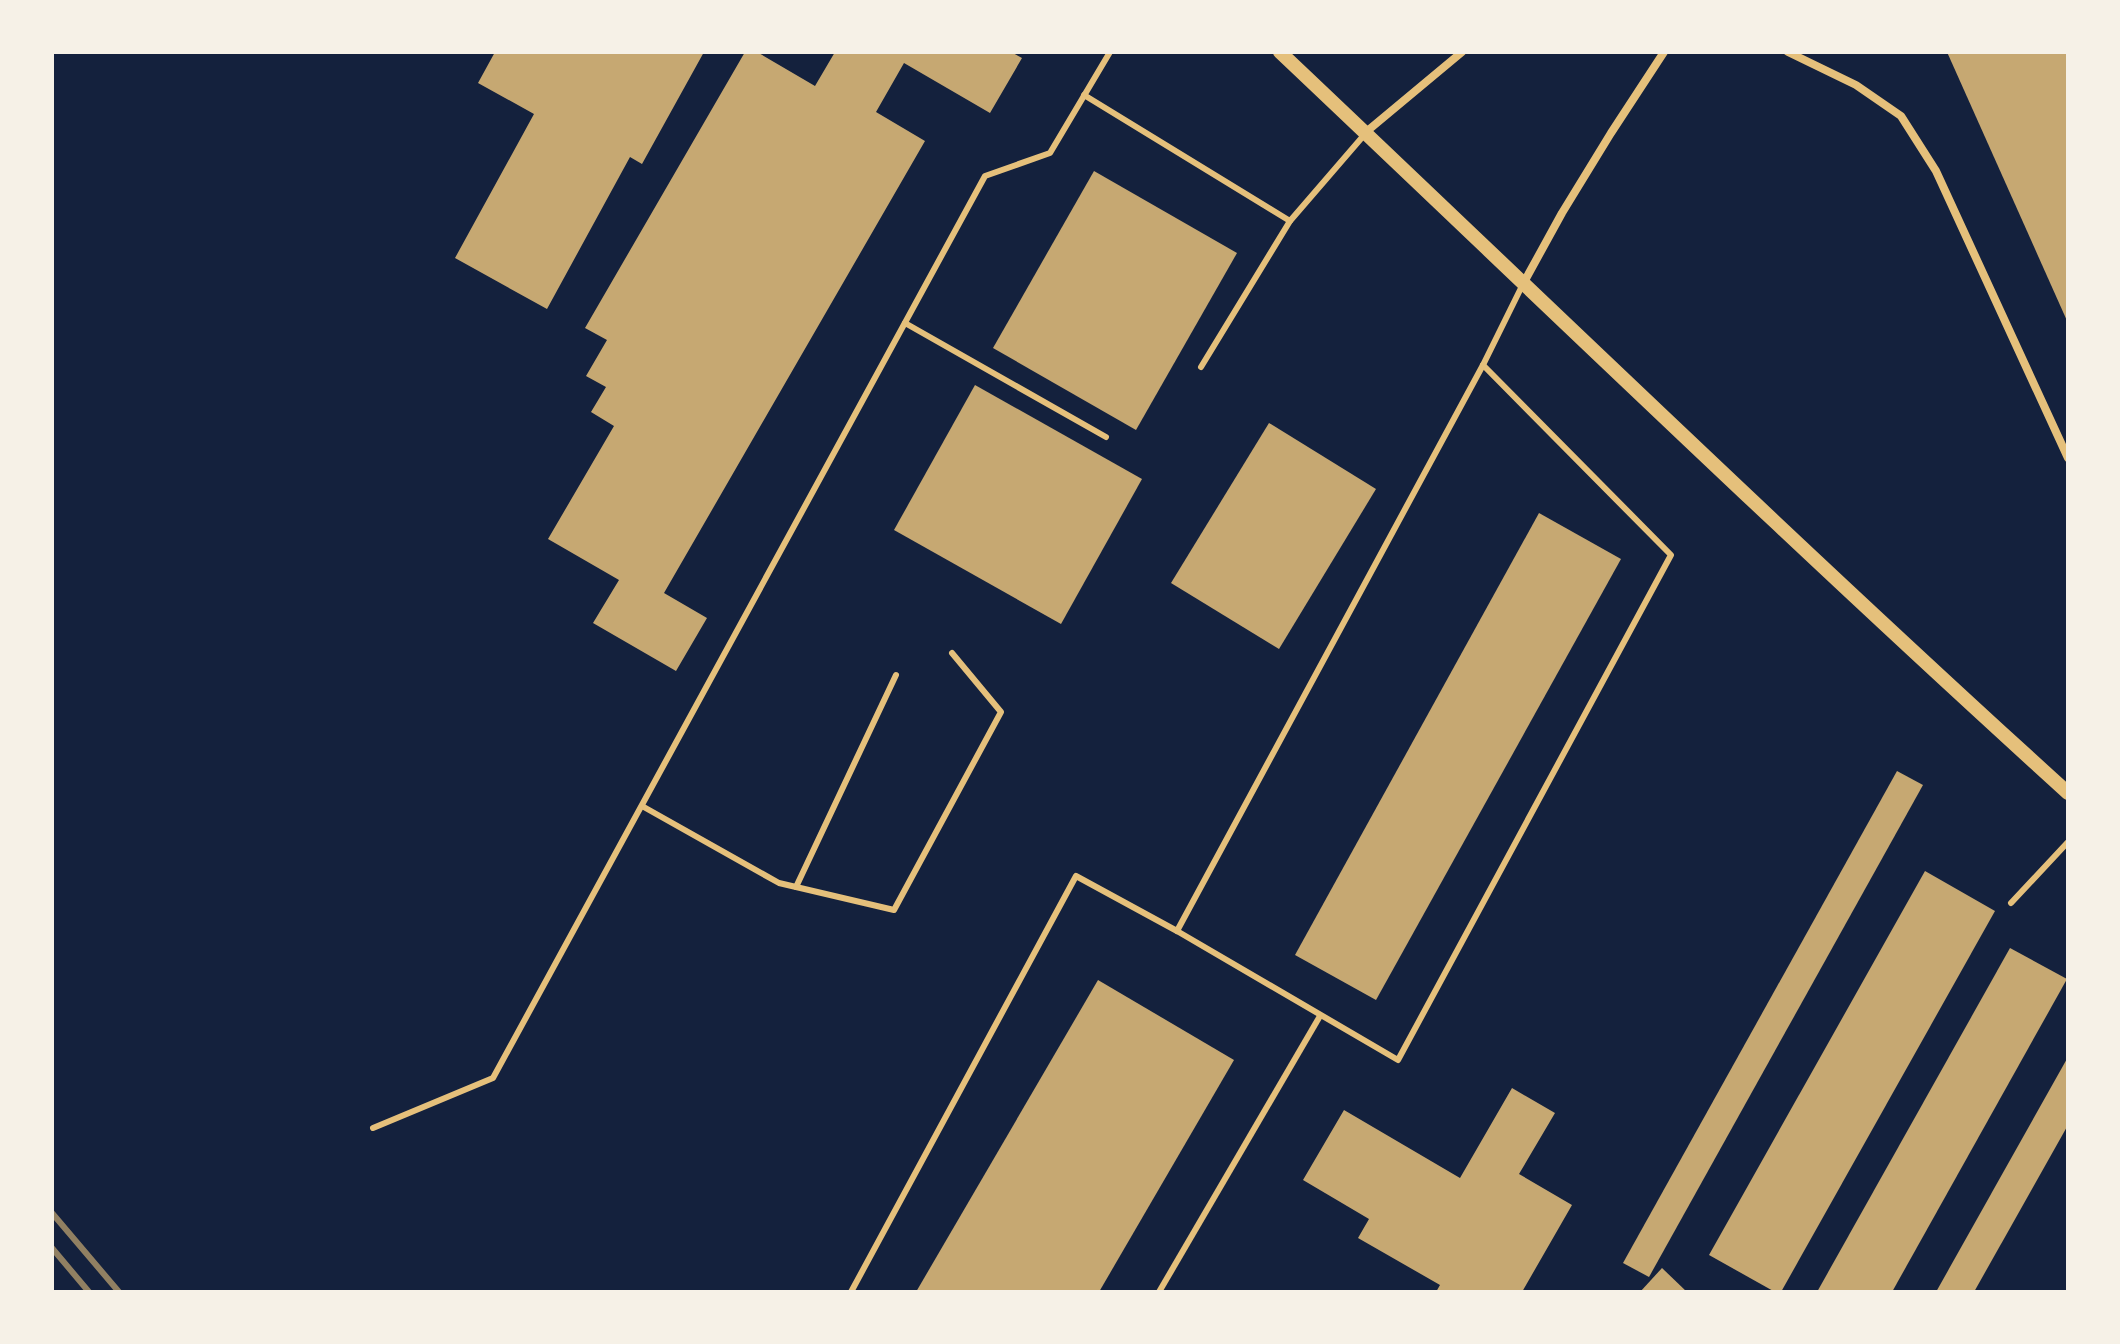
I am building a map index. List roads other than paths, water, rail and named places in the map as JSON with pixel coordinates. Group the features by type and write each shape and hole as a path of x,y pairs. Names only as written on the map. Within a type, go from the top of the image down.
{"street":[{"path":"1280,52 1913,652 2068,793"},
{"path":"1366,132 1462,52"},
{"path":"1523,284 1570,200 1664,52"},
{"path":"1788,52 1856,85 1901,116 1936,171 2068,458"}],"lane":[{"path":"373,1128 493,1078 985,176 1050,153 1110,52"},
{"path":"1084,95 1290,221"},
{"path":"1201,367 1290,221 1366,132"},
{"path":"1177,931 1483,365 1523,284"},
{"path":"905,323 1106,437"},
{"path":"851,1292 1076,876 1398,1060 1671,555 1483,365"},
{"path":"642,806 779,883 894,910 1001,712 952,653"},
{"path":"796,887 896,675"},
{"path":"2011,903 2068,842"},
{"path":"1159,1292 1320,1016"}],"railway":[{"path":"52,1213 119,1292"},
{"path":"52,1248 89,1292"}]}
